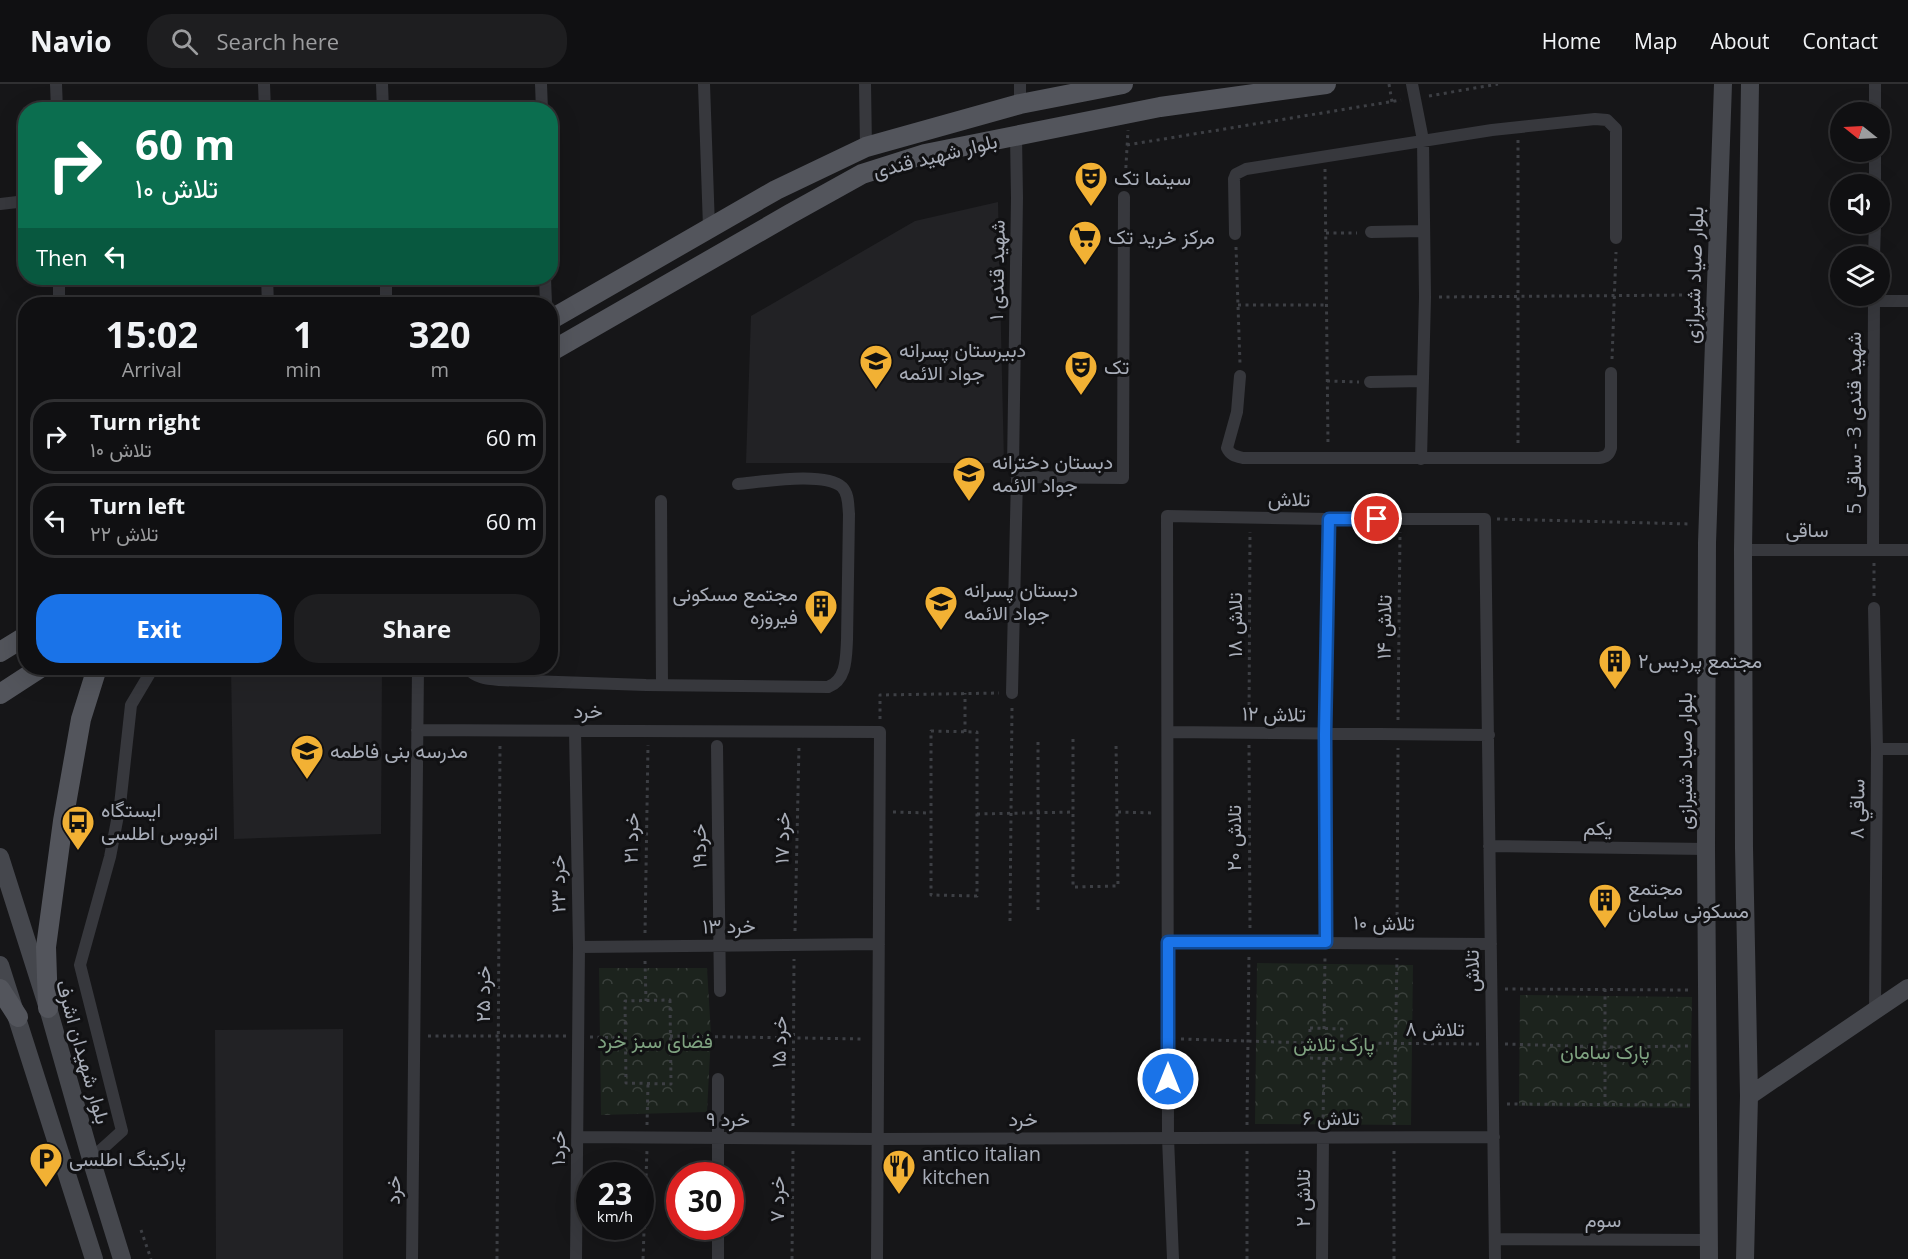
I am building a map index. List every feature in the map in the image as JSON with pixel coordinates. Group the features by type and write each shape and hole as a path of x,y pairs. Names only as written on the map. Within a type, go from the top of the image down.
{"main road":[{"name":"بلوار شهید قندی","path":"558,316 776,190 866,147 1020,104 1123,84"},
{"name":"بلوار شهید قندی","path":"558,347 862,174 925,154 1129,113 1326,84"},
{"name":"بلوار صیاد شیرازی","path":"1709,1259 1706,849 1708,525 1723,84"},
{"path":"1745,1259 1749,1096 1744,848 1743,550 1750,84"},
{"path":"655,259 651,266 654,279 668,284"},
{"path":"607,288 614,286 627,293 628,307"},
{"path":"0,637 18,630"},
{"path":"0,652 18,641"},
{"path":"0,694 29,675"},
{"path":"48,1008 46,947 62,833 81,719 95,675"},
{"name":"بلوار شهیدان اشرف","path":"0,857 48,1008 122,1259"},
{"path":"0,965 94,1259"},
{"path":"1749,1096 1908,988"},
{"path":"0,989 18,1017"}],"street":[{"path":"56,84 57,102"},
{"path":"264,84 265,102"},
{"path":"382,84 382,102"},
{"path":"541,84 542,102"},
{"path":"704,84 709,227"},
{"path":"865,84 866,147"},
{"path":"1020,84 1020,104"},
{"path":"1412,84 1423,140 1425,297 1421,459"},
{"path":"1875,84 1875,102"},
{"path":"1235,234 1234,185 1236,174 1246,169 1423,140 1582,119 1602,119 1611,122 1616,129 1616,238"},
{"name":"شهيد قندی ۱","path":"1012,693 1017,477 1013,467 1016,136"},
{"path":"1017,477 1123,478 1124,197"},
{"path":"0,204 18,202"},
{"path":"1371,232 1424,231"},
{"path":"1890,299 1908,301"},
{"name":"شهید قندی 3 - ساقی 5","path":"1874,306 1874,550"},
{"path":"1240,376 1237,412 1227,444 1231,454 1243,458 1518,459 1599,458 1609,453 1611,448 1611,373"},
{"path":"1370,382 1423,381"},
{"path":"474,675 491,680 662,686 828,687 840,680 846,660 847,640 849,514 844,488 827,480 813,478 738,483"},
{"path":"661,501 662,686"},
{"name":"تلاش","path":"1173,1259 1167,1039 1167,516 1485,519 1495,1259"},
{"path":"1326,942 1325,734 1329,519"},
{"name":"ساقی","path":"1743,550 1908,550"},
{"name":"ساقي ۸","path":"1874,608 1877,749 1875,1011"},
{"path":"91,1159 122,1131 80,965 110,857 120,805 131,705 149,675"},
{"path":"417,730 418,675"},
{"name":"خرد","path":"412,1259 417,730 880,732"},
{"name":"خرد ۲۳","path":"575,731 579,947 577,1036"},
{"path":"878,1259 880,732"},
{"name":"تلاش ۱۲","path":"1168,732 1489,735"},
{"name":"خرد۱۹","path":"717,746 720,991"},
{"path":"1877,749 1908,749"},
{"name":"یکم","path":"1489,846 1706,849"},
{"name":"تلاش ۱۰","path":"1168,942 1491,944"},
{"name":"خرد ۱۳","path":"579,947 879,944"},
{"name":"خرد۱","path":"576,1259 577,1036"},
{"path":"718,1079 718,1162"},
{"name":"خرد ۹","path":"578,1137 878,1139"},
{"name":"تلاش ۲","path":"1322,1259 1323,1137"},
{"name":"تلاش ۶","path":"1168,1138 1494,1137"},
{"name":"خرد","path":"878,1139 1168,1138"},
{"name":"سوم","path":"1495,1239 1710,1240"},
{"path":"718,1240 718,1259"}],"path":[{"path":"1389,84 1392,102"},
{"path":"1127,145 1498,84"},
{"path":"1124,197 1129,113"},
{"path":"1517,127 1518,459"},
{"path":"1325,156 1328,459"},
{"path":"1326,233 1371,232"},
{"path":"1235,234 1240,376"},
{"path":"1611,373 1616,238"},
{"path":"1425,297 1689,295"},
{"path":"1238,304 1327,305"},
{"path":"1328,381 1370,382"},
{"name":"تلاش ۱۸","path":"1249,733 1251,517"},
{"name":"تلاش ۱۴","path":"1394,1259 1401,519"},
{"path":"1485,519 1708,525"},
{"path":"1874,550 1874,608"},
{"path":"965,693 965,732"},
{"path":"880,732 880,695 1012,693 1010,921"},
{"name":"خرد ۲۵","path":"497,1259 500,730"},
{"name":"خرد ۲۱","path":"646,1001 648,731"},
{"path":"931,731 977,732 977,813 977,896 931,895 931,731"},
{"name":"خرد ۱۷","path":"795,945 800,732"},
{"name":"تلاش ۲۰","path":"1246,1259 1250,942 1249,733"},
{"path":"1038,739 1038,910"},
{"path":"1073,739 1073,887 1118,886 1116,742"},
{"path":"879,812 930,813"},
{"path":"977,813 1073,812"},
{"path":"1118,812 1167,813"},
{"path":"1324,1029 1326,942"},
{"name":"خرد ۱۵","path":"793,1139 795,945"},
{"path":"1491,989 1708,990"},
{"path":"1605,989 1605,1104"},
{"path":"670,1000 671,1084 626,1083 625,1002 646,1001 670,1000"},
{"path":"1310,1028 1342,1029 1341,1059 1309,1058 1310,1043 1310,1028"},
{"path":"414,1036 626,1038"},
{"path":"670,1036 878,1039"},
{"path":"1167,1039 1310,1043"},
{"name":"تلاش ۸","path":"1341,1043 1605,1047 1708,1046"},
{"path":"1323,1137 1324,1058"},
{"path":"643,1259 648,1084"},
{"path":"1493,1104 1709,1105"},
{"name":"خرد ۷","path":"792,1259 793,1139"},
{"path":"141,1230 151,1259"}],"shaded area":[{"name":"دبیرستان پسرانه جواد الائمه","path":"998,202 1004,463 746,463 751,316 915,221"},
{"name":"مدرسه بنی فاطمه","path":"231,675 382,675 381,834 234,839"},
{"path":"343,1029 343,1259 216,1259 215,1030"}],"green space":[{"name":"پارک تلاش","path":"1257,963 1413,965 1411,1125 1255,1124"},
{"name":"فضای سبز خرد","path":"599,968 707,968 711,1035 707,1112 601,1115"},
{"name":"پارک سامان","path":"1520,995 1692,997 1690,1108 1519,1106"}],"place":[{"name":"سینما تک","path":"1091,207"},
{"name":"مرکز خرید تک","path":"1085,266"},
{"name":"دبیرستان پسرانه جواد الائمه","path":"876,390"},
{"name":"تک","path":"1081,396"},
{"name":"دبستان دخترانه جواد الائمه","path":"969,502"},
{"name":"دبستان پسرانه جواد الائمه","path":"941,631"},
{"name":"مجتمع مسکونی فیروزه","path":"821,635"},
{"name":"مجتمع پردیس۲","path":"1615,690"},
{"name":"مدرسه بنی فاطمه","path":"307,780"},
{"name":"ایستگاه اتوبوس اطلسی","path":"78,851"},
{"name":"مجتمع مسکونی سامان","path":"1605,929"},
{"name":"پارکینگ اطلسی","path":"46,1188"},
{"name":"antico italian kitchen","path":"899,1195"}],"route":[{"path":"1168,1079 1168,942 1326,942 1325,734 1329,519 1377,519"}]}
